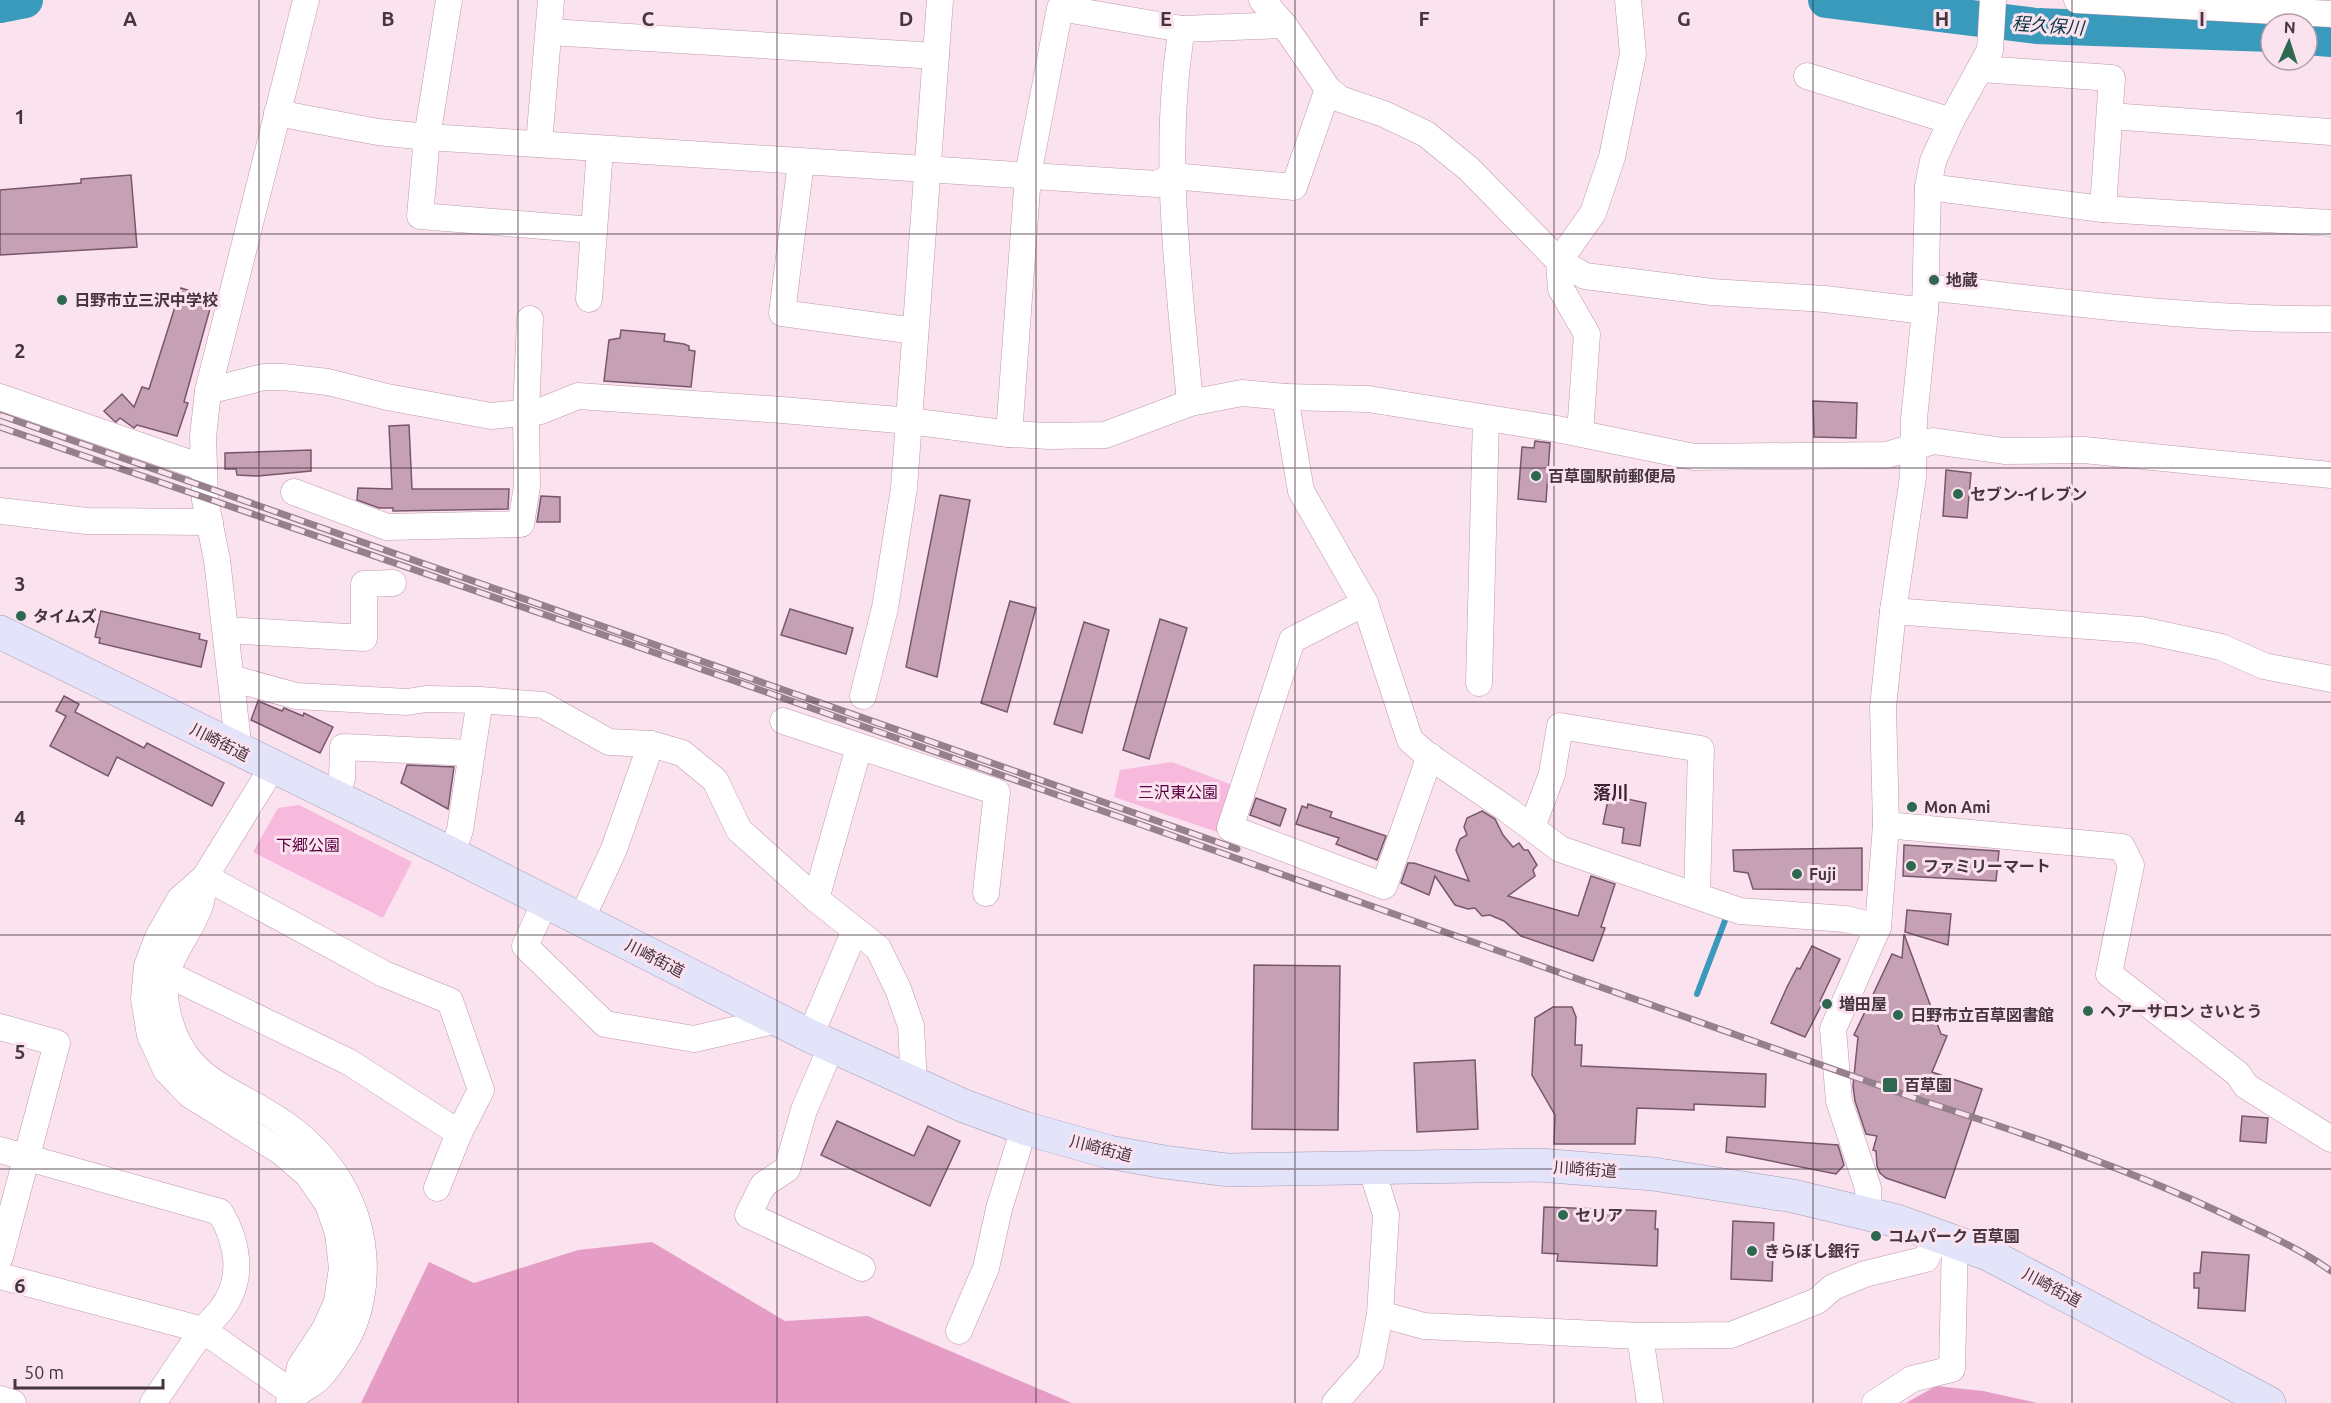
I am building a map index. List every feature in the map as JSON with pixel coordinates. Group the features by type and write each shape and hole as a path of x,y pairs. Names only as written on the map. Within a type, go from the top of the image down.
{"main road":[{"name":"川崎街道","path":"0,632 272,768 452,854 821,1041 914,1083 1024,1128 1109,1152 1217,1169 1372,1170 1539,1166 1653,1174 1793,1196 1869,1214 1947,1238 2032,1276 2269,1403"}],"street":[{"path":"240,751 226,630 206,500 203,437 208,391 306,0"},
{"path":"449,0 427,137 420,216 593,230"},
{"path":"539,144 551,0"},
{"path":"863,696 885,608 904,488 940,0"},
{"path":"1262,0 1284,25 1328,89 1341,99 1384,114 1426,134 1469,169 1559,261 1585,276 1712,291 1825,299 1926,299 2267,320 2331,319"},
{"path":"1580,434 1587,334 1561,289 1559,261 1593,213 1612,157 1633,54 1628,0"},
{"path":"2077,0 2331,14"},
{"path":"1869,1214 1868,1188 1839,1101 1833,1029 1878,927 1886,825 1883,707 1893,611 1913,477 1926,299 1928,187 1933,161 1951,121 1985,59 1993,1"},
{"path":"1009,434 1028,175 1060,8 1182,29 1284,25"},
{"path":"1182,29 1174,73 1173,176 1190,404"},
{"path":"549,32 936,56"},
{"path":"1985,59 2112,78 2103,209"},
{"path":"1807,76 1951,121"},
{"path":"277,113 378,132 427,137 1157,184 1173,176 1294,187 1328,89"},
{"path":"2110,116 2331,132"},
{"path":"589,299 600,149"},
{"path":"801,162 782,313 915,331"},
{"path":"1928,187 2103,209 2331,224"},
{"path":"294,492 387,527 521,525 527,486 526,413 530,319"},
{"path":"208,391 264,377 300,378 491,416 541,411 578,396 910,421 1009,434 1105,435 1190,404 1242,393 1359,398 1580,434 1694,457 1887,454 1933,441 2004,451 2084,450 2331,475"},
{"path":"0,396 204,468"},
{"path":"1285,396 1301,491 1365,603 1410,740 1560,849 1740,911 1845,919 1878,927"},
{"path":"1479,683 1485,418"},
{"path":"0,511 87,521 210,522"},
{"path":"226,630 364,638 364,584 393,583"},
{"path":"1365,603 1292,640 1230,828 1384,886 1430,756"},
{"path":"1893,611 2140,630 2221,647 2264,666 2331,680"},
{"path":"231,678 296,696 407,702 426,699 480,700 543,705 609,742 651,744 682,753 715,780 739,830 816,899 878,948 898,989 911,1026 914,1083"},
{"path":"452,854 460,830 480,700"},
{"path":"783,721 998,792 986,893"},
{"path":"1532,827 1552,774 1560,726 1701,749 1696,894"},
{"path":"581,920 614,849 651,744"},
{"path":"333,797 342,780 343,747 471,753"},
{"path":"816,899 859,747"},
{"path":"272,768 205,877 180,899 158,937 147,966 144,999 150,1035 166,1070 190,1095 280,1151 308,1175 328,1204 338,1233 342,1268 337,1302 325,1329 300,1367 291,1399"},
{"path":"1886,825 2122,847 2131,865 2109,974 2238,1074 2246,1086 2331,1139"},
{"path":"205,877 200,908 178,944 167,974 166,1003 173,1031 188,1059 209,1080 292,1129 323,1157 350,1197 361,1230 365,1271 358,1310 345,1342 320,1377 291,1399"},
{"path":"205,877 384,974 450,1001 481,1090 459,1133 437,1188"},
{"path":"545,902 525,946 605,1024 694,1040 778,1020"},
{"path":"855,930 821,1041 787,1169 763,1185 748,1215 861,1268"},
{"path":"167,974 349,1062 459,1133"},
{"path":"0,1027 57,1043 0,1257"},
{"path":"959,1331 986,1268 999,1209 1024,1128"},
{"path":"0,1150 220,1212 232,1233 237,1257 234,1286 222,1309 203,1330 153,1403"},
{"path":"1335,1403 1371,1362 1380,1314 1386,1215 1372,1170"},
{"path":"1380,1314 1424,1326 1640,1336 1731,1335 1817,1301 1833,1287 1865,1274 1926,1259 1947,1238"},
{"path":"1875,1403 1912,1379 1952,1369 1947,1238"},
{"path":"0,1276 203,1330 291,1399"},
{"path":"1640,1336 1650,1403"},
{"path":"0,1399 13,1403"}],"green space":[{"name":"三沢東公園","path":"1172,762 1232,785 1217,832 1114,797 1120,770"},
{"name":"下郷公園","path":"299,805 412,862 383,918 253,852 278,808"}],"shaded area":[{"path":"652,1242 785,1321 868,1316 1072,1403 361,1403 429,1262 474,1283 578,1250"},
{"path":"1936,1386 1983,1391 2037,1403 1906,1403"}],"building":[{"path":"131,175 137,247 0,255 0,190 81,183 81,179"},
{"path":"181,288 213,298 184,402 188,403 177,436 137,425 134,428 120,418 116,422 104,411 122,394 134,407 142,387 149,389"},
{"path":"621,330 665,334 664,341 689,346 689,350 695,351 691,387 604,381 609,340 620,338"},
{"path":"1813,401 1857,403 1856,438 1814,437"},
{"path":"409,425 412,489 509,489 508,509 393,511 393,508 379,508 357,500 358,488 392,489 389,426"},
{"path":"1535,441 1550,443 1546,502 1518,499 1522,447 1534,448"},
{"path":"311,450 311,471 258,476 237,475 236,469 225,469 225,453"},
{"path":"1946,470 1971,473 1967,518 1943,516"},
{"path":"940,495 970,500 937,677 906,667"},
{"path":"541,496 560,497 560,522 537,522"},
{"path":"1010,601 1036,608 1007,712 981,703"},
{"path":"790,609 853,628 846,654 781,635"},
{"path":"101,611 200,634 199,639 207,641 201,667 99,643 100,638 95,637"},
{"path":"1160,619 1187,628 1149,759 1123,750"},
{"path":"1084,622 1109,630 1082,733 1054,724"},
{"path":"64,696 79,704 75,712 144,748 147,743 224,783 212,806 117,757 108,776 50,746 66,716 56,711"},
{"path":"258,701 282,711 284,708 303,716 304,713 333,727 320,753 251,720"},
{"path":"407,765 454,767 448,809 401,783"},
{"path":"1609,795 1646,803 1640,846 1622,843 1624,828 1603,824"},
{"path":"1256,798 1286,809 1280,826 1250,815"},
{"path":"1308,804 1332,812 1330,817 1386,836 1377,860 1336,844 1339,838 1296,824 1302,806 1307,808"},
{"path":"1482,811 1495,819 1503,835 1513,847 1519,843 1524,850 1528,850 1537,865 1533,870 1535,876 1508,896 1578,916 1591,876 1615,884 1601,927 1605,928 1593,961 1521,936 1504,921 1490,915 1482,916 1475,908 1468,909 1455,905 1435,876 1429,895 1401,883 1408,863 1469,881 1456,850 1460,839 1467,835 1464,827 1467,818"},
{"path":"1904,845 1999,851 1996,881 1903,876"},
{"path":"1862,848 1862,890 1753,889 1748,873 1734,871 1733,850"},
{"path":"1907,910 1951,914 1948,945 1905,932"},
{"path":"1904,934 1941,1034 1947,1036 1932,1072 1982,1089 1945,1198 1886,1178 1880,1173 1876,1151 1873,1150 1877,1136 1866,1134 1855,1101 1853,1086 1858,1037 1854,1035 1892,954 1902,958"},
{"path":"1812,946 1840,959 1820,1001 1823,1002 1805,1037 1771,1023 1797,968 1800,969"},
{"path":"1254,965 1340,966 1338,1130 1252,1129"},
{"path":"1553,1007 1572,1007 1576,1017 1575,1045 1582,1045 1581,1066 1766,1074 1765,1107 1694,1104 1694,1110 1637,1108 1635,1144 1554,1144 1555,1115 1532,1075 1535,1018"},
{"path":"1475,1060 1478,1129 1417,1132 1414,1063"},
{"path":"2242,1116 2268,1118 2266,1143 2240,1141"},
{"path":"837,1121 914,1156 928,1126 960,1141 930,1206 821,1155"},
{"path":"1727,1137 1838,1145 1844,1165 1836,1174 1726,1152"},
{"path":"1544,1207 1656,1211 1657,1266 1557,1261 1558,1254 1542,1253"},
{"name":"きらぼし銀行","path":"1733,1221 1774,1223 1772,1281 1731,1279"},
{"path":"2202,1252 2249,1255 2245,1311 2198,1308 2199,1288 2194,1288 2194,1273 2200,1273"}],"waterway":[{"name":"程久保川","path":"0,5 25,0"},
{"name":"程久保川","path":"1826,0 2036,26 2259,34"},
{"path":"2041,11 2045,26"},
{"name":"程久保川","path":"2319,38 2331,39"},
{"path":"1697,994 1726,918"}],"railway":[{"path":"0,415 1237,849"},
{"path":"0,427 650,651 2076,1153 2152,1182 2226,1215 2267,1234 2331,1271"}],"place":[{"name":"地蔵","path":"1934,280"},
{"name":"日野市立三沢中学校","path":"62,300"},
{"name":"百草園駅前郵便局","path":"1536,476"},
{"name":"セブン-イレブン","path":"1958,494"},
{"name":"タイムズ","path":"21,616"},
{"name":"Mon Ami","path":"1912,807"},
{"name":"ファミリーマート","path":"1911,866"},
{"name":"Fuji","path":"1797,874"},
{"name":"増田屋","path":"1827,1004"},
{"name":"ヘアーサロン さいとう","path":"2088,1011"},
{"name":"日野市立百草図書館","path":"1898,1015"},
{"name":"百草園","path":"1890,1085"},
{"name":"セリア","path":"1563,1215"},
{"name":"コムパーク 百草園","path":"1876,1236"},
{"name":"きらぼし銀行","path":"1752,1251"}],"district":[{"name":"落川","path":"1611,792"}]}
